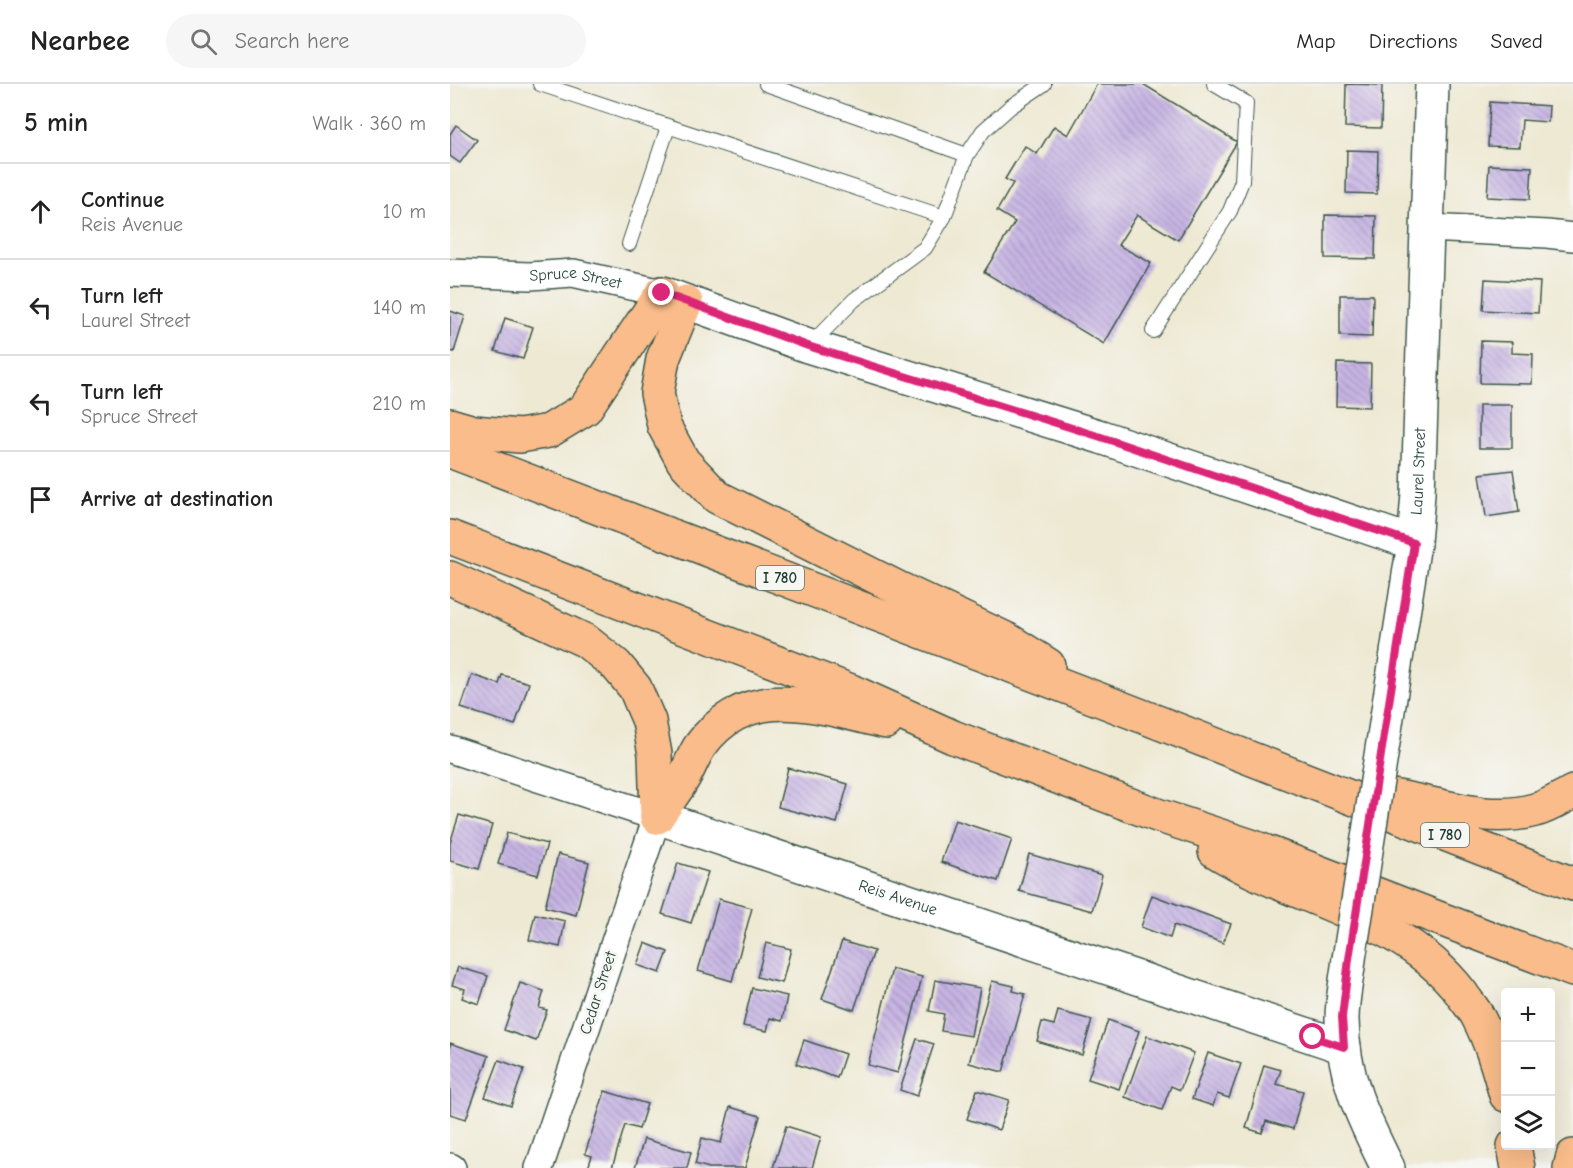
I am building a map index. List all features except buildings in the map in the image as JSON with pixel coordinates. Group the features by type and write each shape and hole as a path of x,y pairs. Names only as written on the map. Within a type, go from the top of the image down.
{"highway":[{"path":"450,425 474,432 520,436 549,431 585,410 674,298"},
{"path":"674,298 657,393 664,426 683,461 717,497 900,590 1008,640 1111,704"},
{"name":"I 780","path":"450,451 1573,884"},
{"path":"450,537 851,691 953,737 1157,815 1251,846 1573,970"},
{"path":"450,578 586,641 616,665 635,688 649,721 655,754 657,817"},
{"path":"657,817 684,777 699,747 724,720 756,705 790,702 953,737"},
{"path":"1318,785 1402,797 1456,810 1492,815 1535,810 1573,792"},
{"path":"1157,815 1240,866 1376,924 1412,945 1447,975 1477,1015 1495,1054 1501,1076"},
{"path":"1515,1150 1518,1168"},
{"path":"1570,1168 1573,1156"}],"street":[{"name":"Laurel Street","path":"1388,1168 1356,1101 1348,1073 1342,1017 1414,543 1418,495 1432,84"},
{"path":"1428,228 1573,237"},
{"name":"Spruce Street","path":"450,273 530,276 573,273 674,298 808,346 1101,437 1414,543"},
{"name":"Reis Avenue","path":"450,749 1344,1047"},
{"name":"Cedar Street","path":"539,1168 657,817"}],"lane":[{"path":"540,84 945,217"},
{"path":"766,84 967,155"},
{"path":"808,346 855,300 925,248 945,217 967,155 983,131 1011,107 1044,84"},
{"path":"1153,331 1230,211 1242,182 1246,103 1214,84"},
{"path":"629,244 668,127"}],"route":[{"path":"662,293 808,346 1101,437 1414,543 1349,959 1342,1017 1344,1047 1313,1037"}]}
